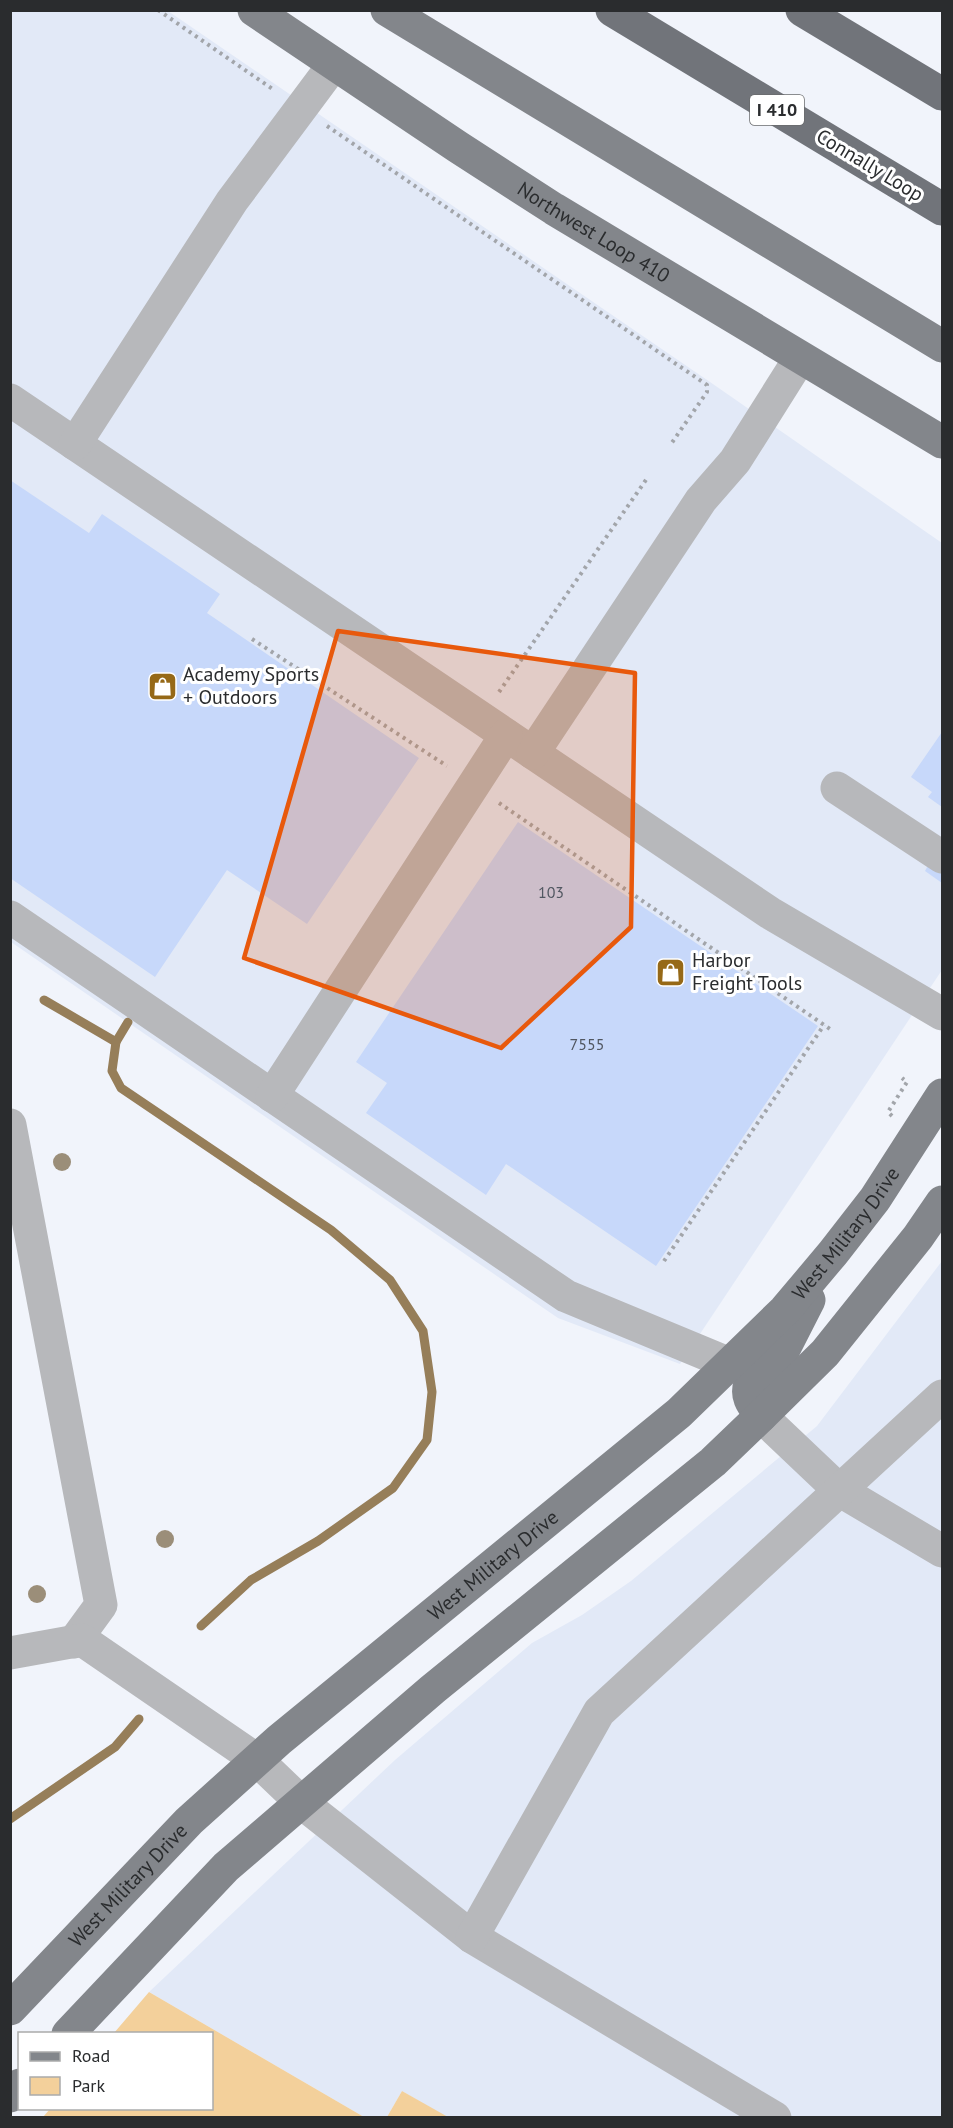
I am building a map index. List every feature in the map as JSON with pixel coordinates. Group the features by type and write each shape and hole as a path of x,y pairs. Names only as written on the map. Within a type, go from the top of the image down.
{"highway":[{"name":"Connally Loop","path":"612,10 942,208"},
{"path":"802,10 942,94"}],"main road":[{"name":"Northwest Loop 410","path":"254,10 545,203 942,442"},
{"path":"387,10 942,346"},
{"name":"West Military Drive","path":"10,2009 189,1821 257,1760 402,1638 679,1413 730,1364 785,1310 833,1253 875,1199 942,1095"},
{"path":"70,2032 226,1867 442,1682 713,1462 825,1353 918,1237 942,1202"},
{"path":"761,1416 748,1397 747,1391 750,1384 783,1351 833,1253"}],"lane":[{"path":"75,444 232,201 334,64"},
{"path":"533,753 701,500 735,460 800,358"},
{"path":"10,400 770,913 942,1014"},
{"path":"272,1096 506,735"},
{"path":"837,788 942,857"},
{"path":"10,917 566,1296 730,1364"},
{"path":"10,1125 101,1605 78,1641"},
{"path":"472,1937 599,1712 942,1395"},
{"path":"761,1416 839,1490 942,1551"},
{"path":"10,1653 78,1641 257,1760 302,1803 472,1937 775,2118"}],"path":[{"path":"158,10 707,385 706,392 671,444"},
{"path":"495,698 648,477"},
{"path":"252,639 454,771"},
{"path":"496,800 833,1031"},
{"path":"664,1261 824,1025"}],"highlighted area":[{"path":"338,631 635,673 631,927 501,1048 244,958"}],"shaded area":[{"path":"11,11 168,11 942,543 942,970 680,1364 558,1318 11,942"},
{"path":"942,1261 942,2117 448,2118 402,2091 387,2117 364,2117 149,1992 395,1760 532,1643 582,1615 631,1581 817,1426"}],"green space":[{"path":"149,1992 364,2117 43,2117 49,2110 213,2110 213,2032 115,2032"},
{"path":"402,2091 448,2117 387,2117"}],"building":[{"name":"Academy Sports + Outdoors","path":"10,480 89,533 102,514 220,594 207,613 419,758 307,924 227,870 155,977 10,878"},
{"path":"942,732 942,807 928,797 932,792 911,777"},
{"path":"518,822 818,1026 656,1266 506,1164 486,1195 366,1113 387,1083 356,1062"},
{"path":"942,840 942,883 925,871"}],"waterway":[{"path":"44,1000 116,1042"},
{"path":"128,1022 116,1042 112,1071 121,1088 331,1230 390,1280 423,1331 432,1392 427,1440 393,1488 318,1541 251,1580 201,1626"},
{"path":"10,1819 115,1747 139,1719"}],"place":[{"name":"Academy Sports + Outdoors","path":"162,686"},
{"name":"Harbor Freight Tools","path":"671,972"}]}
